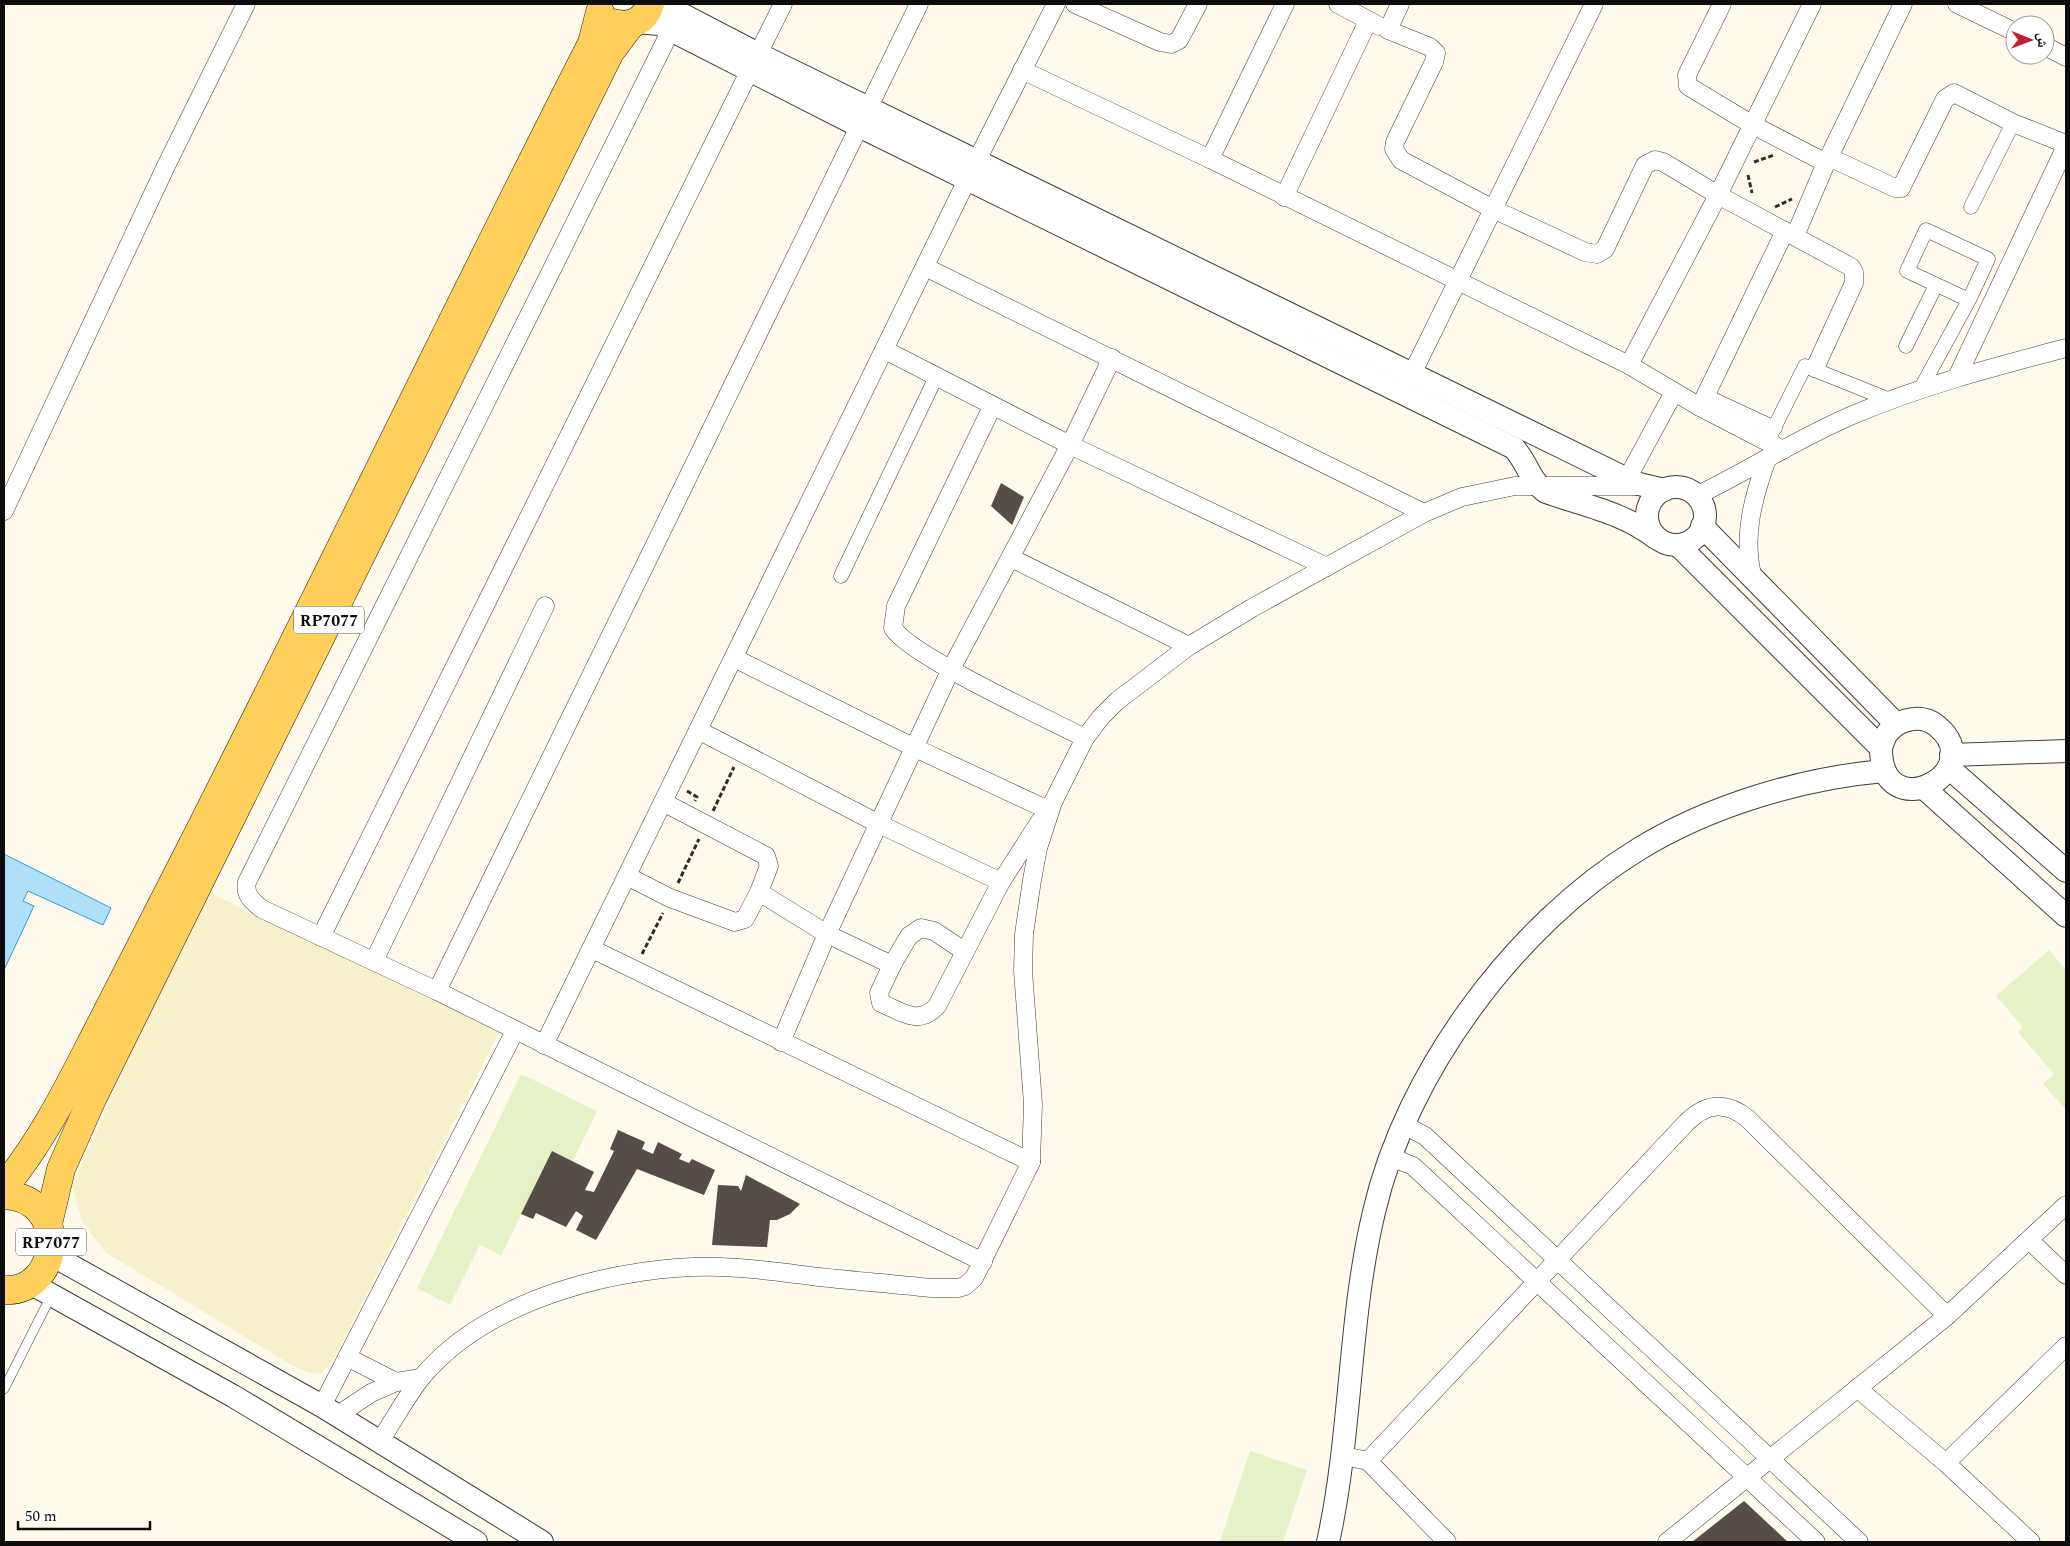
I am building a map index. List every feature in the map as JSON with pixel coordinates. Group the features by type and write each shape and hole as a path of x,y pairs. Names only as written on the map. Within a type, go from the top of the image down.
{"main road":[{"name":"RP7077","path":"599,8 613,23 639,17"},
{"name":"RP7077","path":"4,1187 35,1143 70,1084 157,915 289,653 484,255 592,43 599,8"},
{"name":"RP7077","path":"48,1224 62,1169 92,1099 610,52 639,17"},
{"name":"RP7077","path":"4,1195 13,1195 28,1201 40,1211 48,1224 51,1239 50,1254 43,1270 20,1291"}],"street":[{"path":"4,511 166,166 246,4"},
{"path":"321,937 783,4"},
{"path":"437,991 919,4"},
{"path":"544,1045 972,170 1056,4"},
{"path":"1074,4 1160,42 1171,44 1179,40 1198,4"},
{"path":"1210,159 1285,4"},
{"path":"1338,4 1368,21 1430,47 1436,53 1434,62 1395,142 1397,156 1493,209 1585,252 1597,254 1605,249 1642,169 1654,160 1663,162 1718,195 1847,264 1854,272 1854,283 1815,368"},
{"path":"1388,30 1400,4"},
{"path":"1407,384 1594,4"},
{"path":"1722,4 1687,75 1686,83 1690,89 1794,148 1898,189 1903,186 1948,95 1958,94 2013,123 2066,145 1957,377"},
{"path":"1628,365 1718,195 1741,162 1751,124 1812,4"},
{"path":"1703,402 1790,233 1812,199 1828,160 1902,4"},
{"path":"1957,4 2005,27"},
{"path":"674,13 754,62 1407,384 1626,479 1657,488"},
{"path":"639,17 659,24 674,13"},
{"path":"674,13 247,882 247,891 254,903 321,937 437,991 983,1262"},
{"path":"1284,197 1368,21"},
{"path":"1022,70 1210,159 1628,365 1674,392 1703,402 1783,450 1853,415 1921,388 2066,348"},
{"path":"1972,207 2013,123"},
{"path":"1969,300 1907,271 1926,230 2007,268"},
{"path":"1921,388 1969,300 1988,259"},
{"path":"925,267 1424,513"},
{"path":"1906,346 1936,285"},
{"path":"885,350 992,407 1327,567"},
{"path":"781,1042 827,934 950,668 1011,558 1070,445 1112,358"},
{"path":"1754,579 1748,559 1747,543 1755,491 1770,443 1804,366 1815,368 1890,400"},
{"path":"841,576 936,377"},
{"path":"964,952 934,931 921,928 909,936 892,964 879,993 882,1003 920,1018 930,1014 937,1006 1001,882 1050,806 1085,738 1101,717 1116,702 1189,646 1252,608 1424,513 1480,492 1515,486 1536,485 1681,488 1696,496 1704,510 1702,526 1693,539 1678,545 1663,542 1637,523 1616,514 1546,492 1536,485 1522,455 1514,448 1407,384"},
{"path":"1626,479 1674,392"},
{"path":"992,407 893,615 893,628 897,635 950,668 1085,738"},
{"path":"1696,496 1770,443"},
{"path":"1656,538 1648,522 1647,512 1657,488"},
{"path":"1702,526 1896,724"},
{"path":"1678,545 1880,748"},
{"path":"1011,558 1189,646"},
{"path":"374,961 545,606"},
{"path":"734,658 913,747 1050,806"},
{"path":"1909,718 1926,720 1936,724 1950,743 1950,762 1939,781 1924,788 1912,790 1900,786 1884,771 1880,748 1887,732 1896,724 1909,718"},
{"path":"698,730 879,824 1001,882"},
{"path":"1950,762 2066,750"},
{"path":"1950,762 2066,870"},
{"path":"1328,1542 1344,1456 1363,1267 1374,1210 1391,1157 1404,1125 1431,1068 1467,1013 1503,968 1555,915 1596,879 1639,849 1684,825 1737,804 1828,778 1884,771"},
{"path":"1924,788 2066,916"},
{"path":"627,876 670,898 725,920 740,922 745,919 769,866 766,856 663,802"},
{"path":"380,1441 421,1378 458,1343 502,1314 525,1303 619,1276 654,1270 720,1267 947,1289 970,1283 983,1262 1031,1162 1033,1104 1023,970 1024,934 1038,848 1050,806"},
{"path":"758,892 827,934 892,964"},
{"path":"592,949 1031,1162"},
{"path":"330,1410 347,1357 515,1031"},
{"path":"1368,1461 1536,1281 1696,1114 1705,1108 1717,1106 1729,1108 1748,1119 1947,1316"},
{"path":"1404,1125 1425,1136 1860,1542"},
{"path":"1391,1157 1412,1166 1816,1542"},
{"path":"1667,1542 1947,1316 2066,1204"},
{"path":"2029,1240 2066,1275"},
{"path":"50,1254 330,1410 542,1542"},
{"path":"20,1291 233,1396 476,1542"},
{"path":"1946,1463 2066,1346"},
{"path":"347,1357 396,1382"},
{"path":"330,1410 396,1382 421,1378"},
{"path":"1857,1388 1946,1463 2031,1542"},
{"path":"1344,1456 1368,1461 1447,1542"}],"lane":[{"path":"4,1389 20,1291"}],"path":[{"path":"1794,148 1741,162 1756,216 1803,194 1812,199"},
{"path":"634,970 741,753"}],"shaded area":[{"path":"204,890 499,1032 331,1365 322,1372 314,1374 295,1367 105,1252 82,1221 72,1186"}],"green space":[{"path":"2049,950 2066,970 2066,1110 2043,1084 2054,1074 2018,1032 2023,1027 1996,996"},
{"path":"521,1074 597,1111 573,1161 552,1151 501,1256 480,1245 450,1305 417,1288"},
{"path":"1250,1451 1307,1470 1283,1542 1220,1542"}],"water":[{"path":"4,854 111,908 103,925 28,891 23,901 34,906 4,970"}],"building":[{"path":"1001,483 1024,497 1012,525 991,506"},
{"path":"618,1130 645,1142 642,1149 653,1154 658,1142 682,1154 679,1159 689,1163 692,1159 715,1170 704,1195 637,1169 596,1240 576,1230 583,1216 576,1211 566,1227 536,1213 533,1219 521,1214 552,1151 594,1172 585,1190 594,1192 614,1151 610,1149"},
{"path":"746,1175 800,1204 790,1214 777,1220 770,1220 767,1247 712,1245 718,1185 738,1186 741,1191"},
{"path":"1744,1501 1788,1542 1692,1542"}]}
